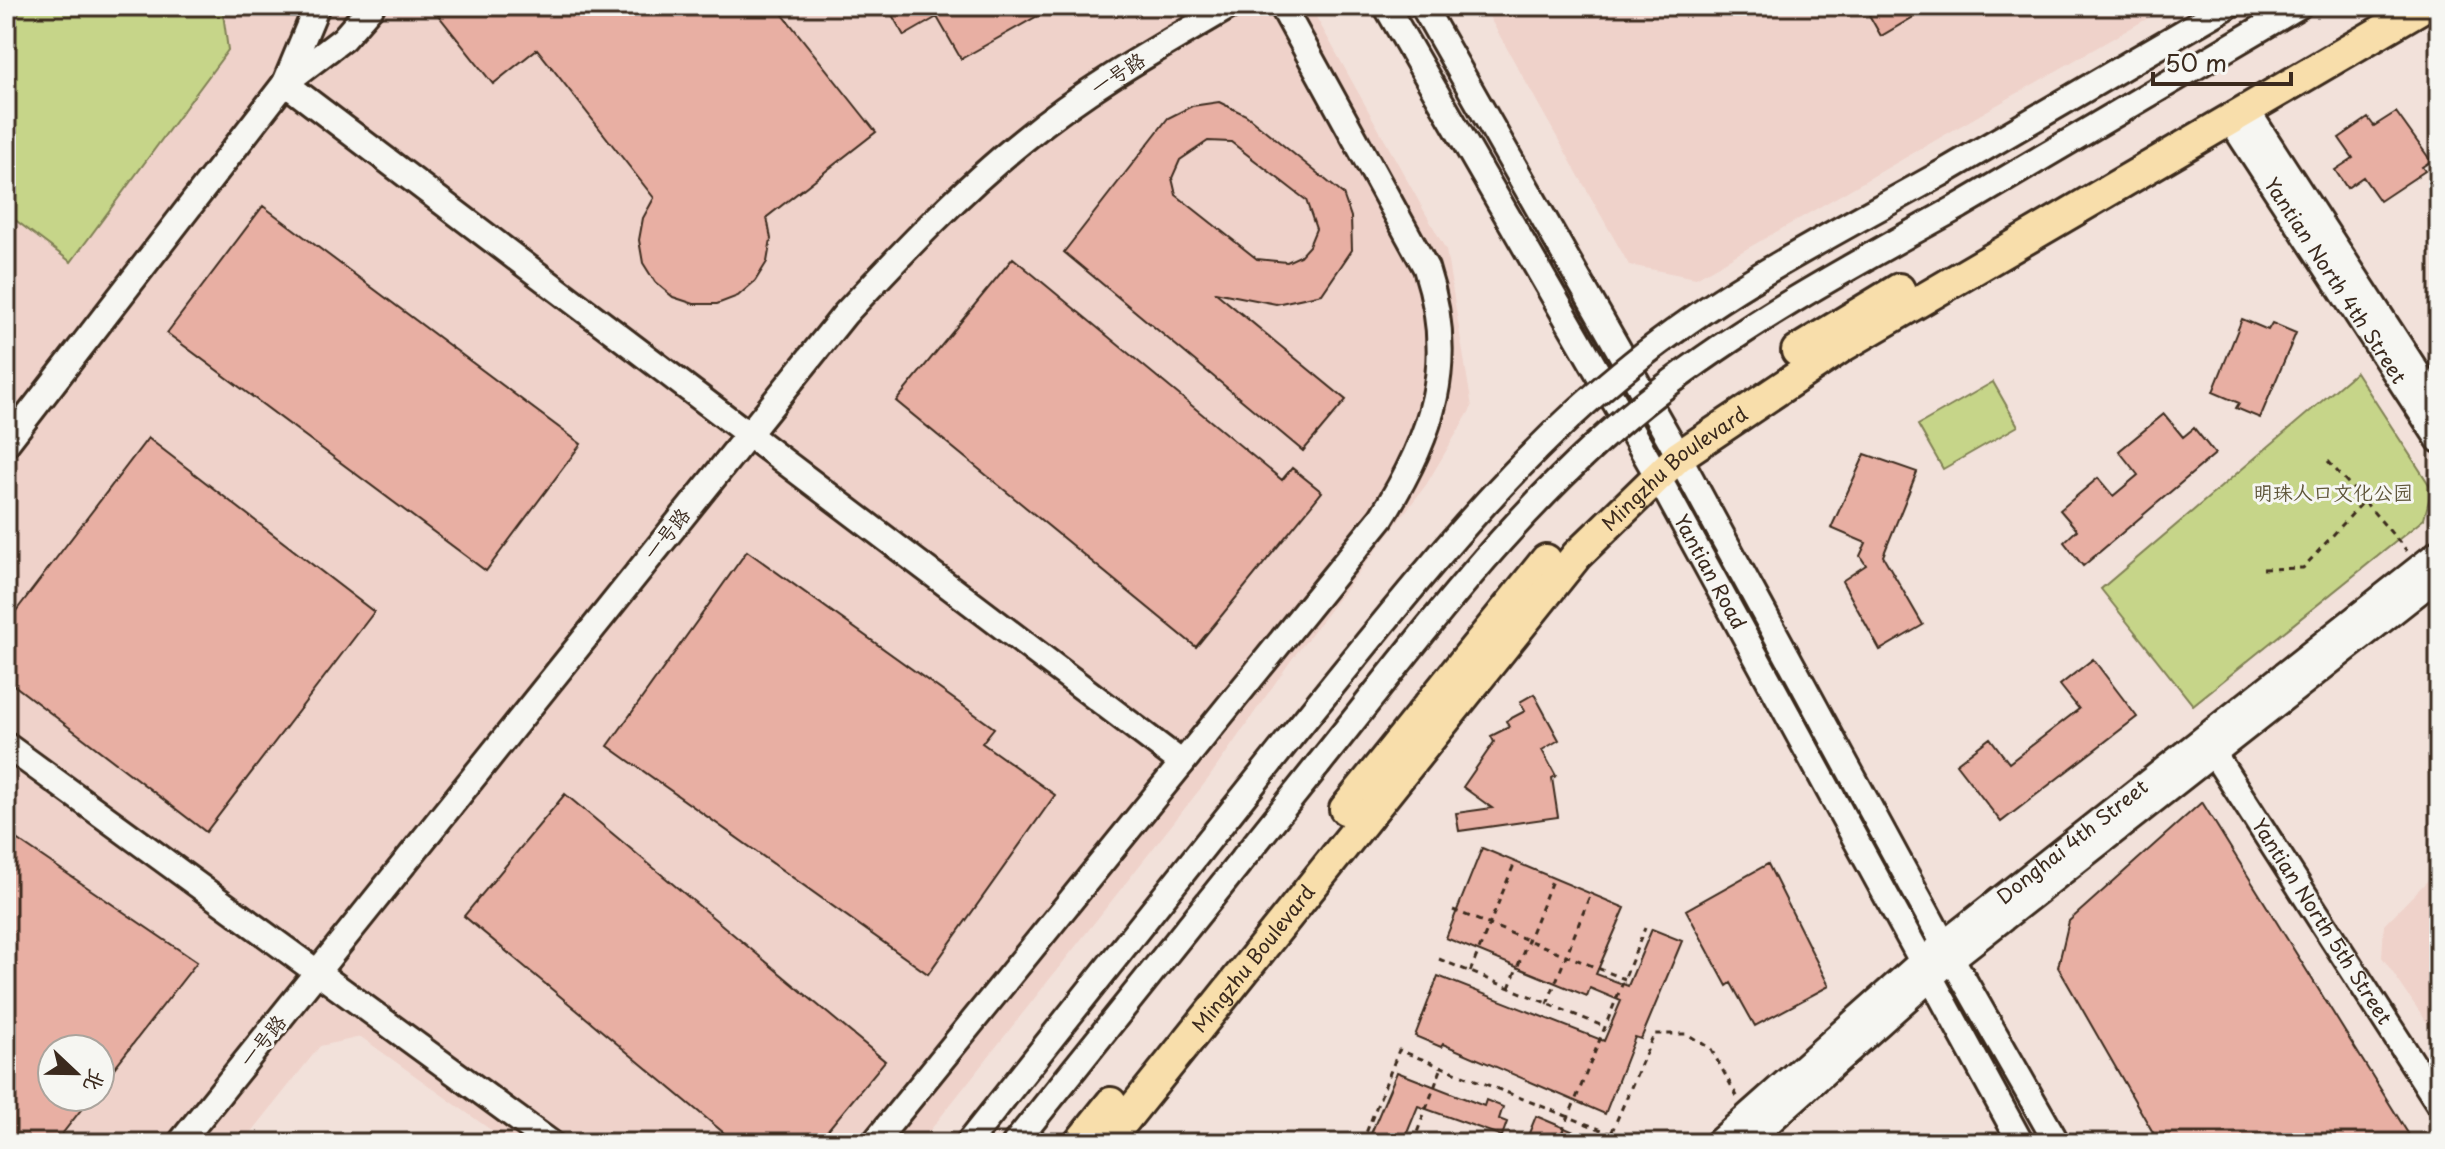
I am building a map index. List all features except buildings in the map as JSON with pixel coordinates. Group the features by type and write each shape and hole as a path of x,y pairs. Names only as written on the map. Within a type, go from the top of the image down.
{"main road":[{"name":"Mingzhu Boulevard","path":"1079,1143 1506,606 1562,541 1663,458 1833,328 2385,6"},
{"name":"Mingzhu Boulevard","path":"1106,1143 1521,622 1663,458 1843,346 2424,6"}],"street":[{"path":"285,83 317,6"},
{"path":"6,444 285,83 343,39 372,6"},
{"name":"一号路","path":"180,1143 845,314 925,229 1025,138 1113,74 1230,6"},
{"path":"874,1143 1381,518 1419,451 1434,411 1440,373 1436,298 1426,268 1282,6"},
{"name":"Yantian Road","path":"1386,6 1663,458 2057,1143"},
{"name":"Yantian Road","path":"1423,6 1663,458 1926,969 2021,1143"},
{"path":"968,1143 1290,738 1471,518 1576,411 1696,316 2228,6"},
{"path":"1015,1143 1496,546 1599,441 1714,350 1834,276 1958,207 2299,6"},
{"path":"285,83 1182,763"},
{"name":"Yantian North 4th Street","path":"2238,115 2439,406"},
{"name":"Yantian North 4th Street","path":"2238,115 2439,440"},
{"name":"Donghai 4th Street","path":"1717,1143 1948,951 2433,565"},
{"path":"6,745 551,1143"},
{"name":"Yantian North 5th Street","path":"2209,746 2439,1104"},
{"name":"Donghai 4th Street","path":"1746,1143 1926,969"}],"path":[{"path":"2328,461 2364,501 2433,565"},
{"path":"2263,569 2303,568 2364,501"},
{"path":"1470,972 1515,862"},
{"path":"1509,988 1553,878"},
{"path":"1547,1004 1591,893"},
{"path":"1453,910 1625,979"},
{"path":"1558,1143 1645,928"},
{"path":"1439,959 1605,1027"},
{"path":"1607,1143 1654,1034 1687,1034 1711,1049 1743,1107"},
{"path":"1362,1143 1399,1050 1635,1143"},
{"path":"1415,1143 1442,1067"}],"shaded area":[{"path":"6,6 1310,6 1446,250 1472,407 1426,485 1292,659 1208,779 920,1143 509,1143 361,1037 320,1046 243,1143 6,1143"},
{"path":"1483,6 2169,6 1696,278 1629,265"},
{"path":"2439,869 2439,1040 2382,957 2384,925"}],"green space":[{"path":"6,6 222,6 228,50 71,262 6,213"},
{"name":"明珠人口文化公园","path":"2356,372 2432,489 2424,519 2193,705 2101,589"},
{"path":"1993,382 2018,426 1943,469 1918,425"}]}
